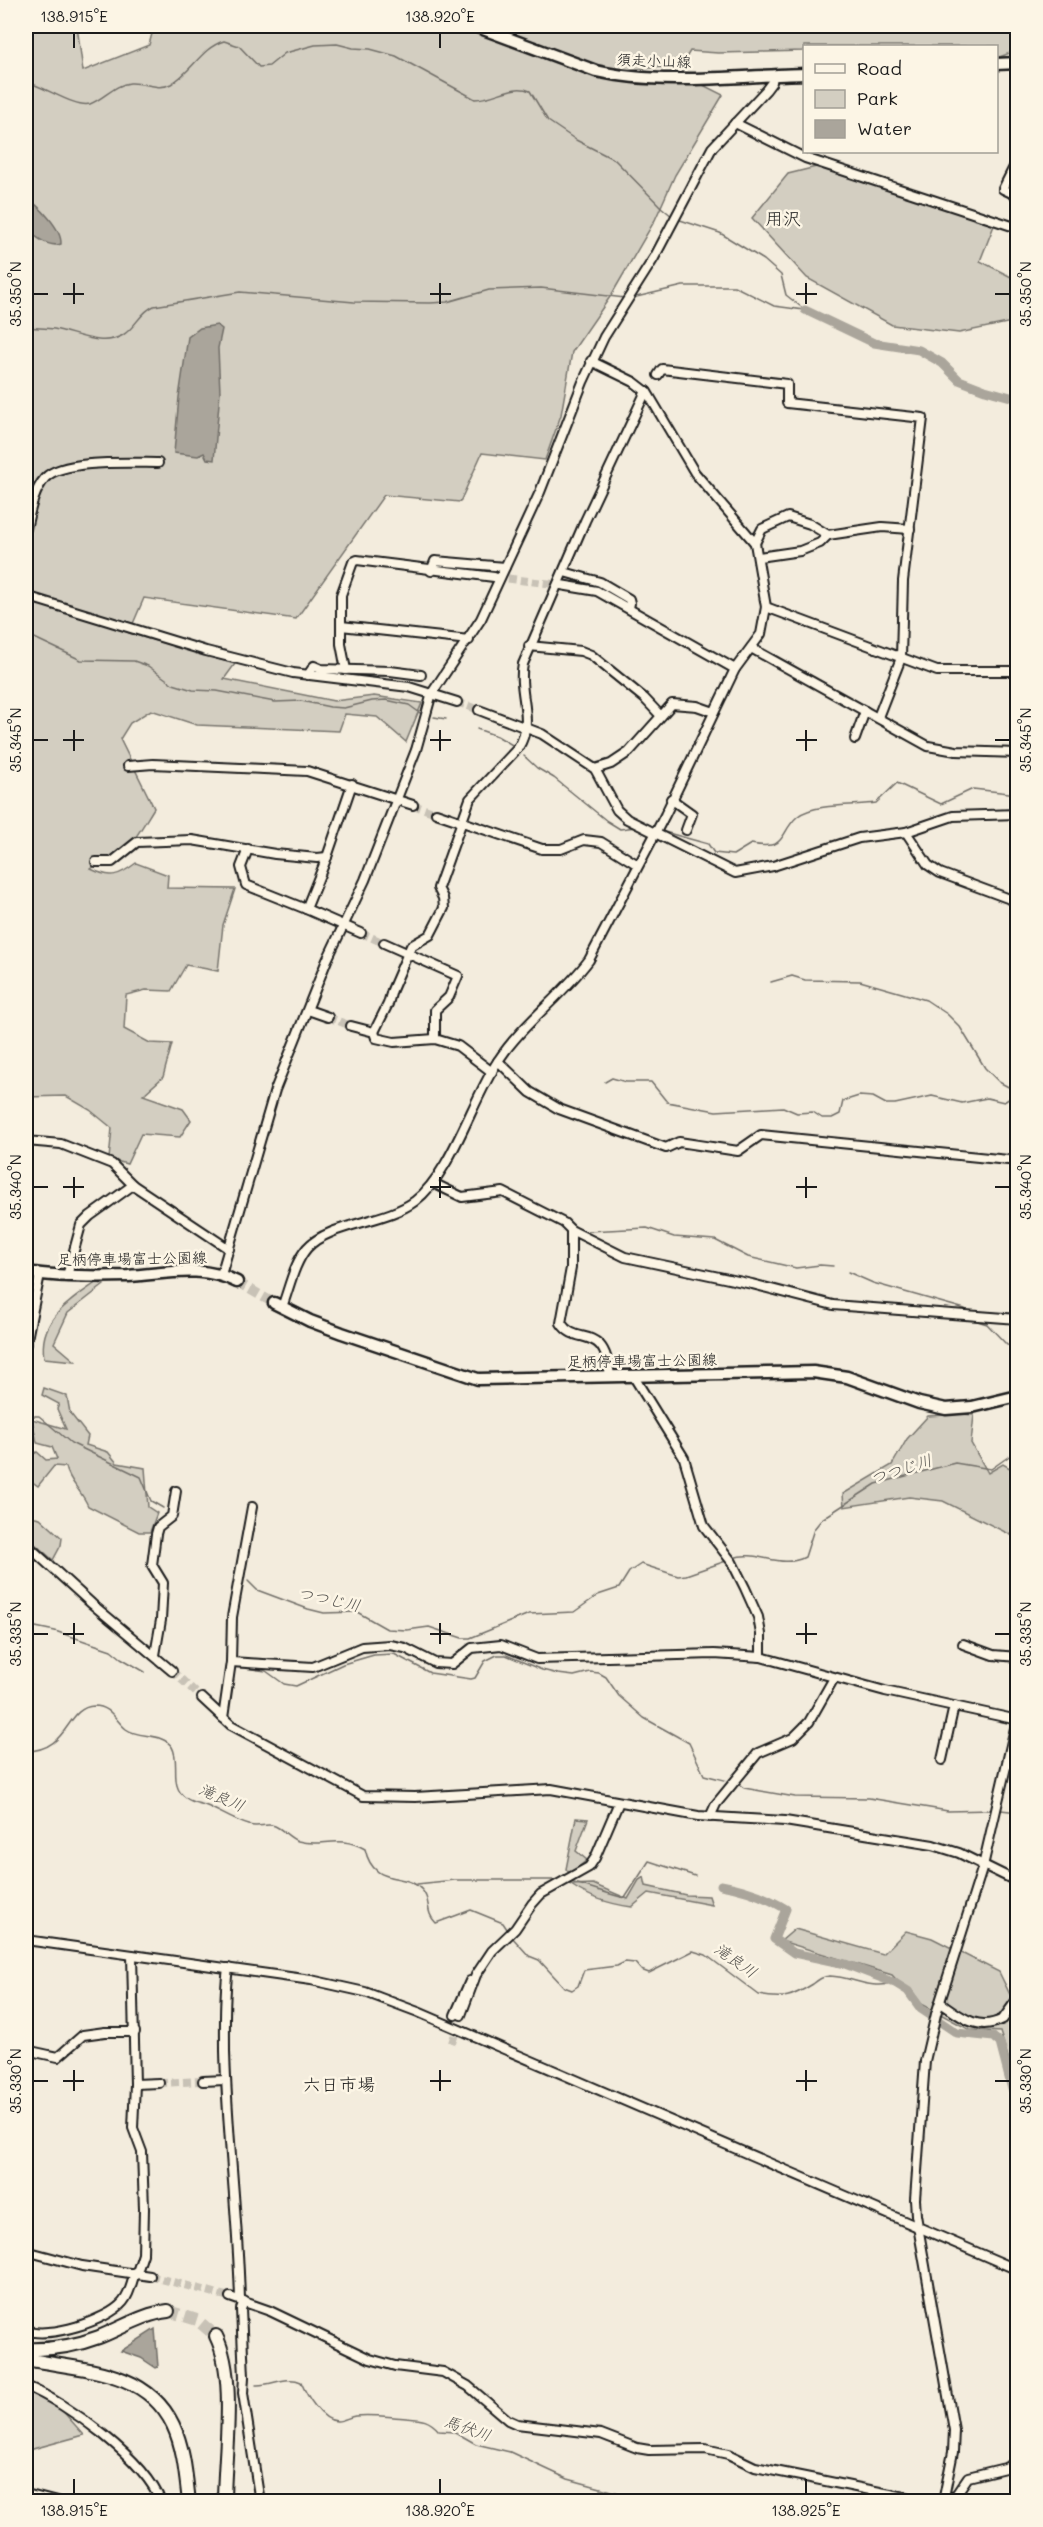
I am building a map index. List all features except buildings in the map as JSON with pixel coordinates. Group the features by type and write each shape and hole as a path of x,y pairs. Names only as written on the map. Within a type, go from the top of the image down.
{"highway":[{"path":"26,2349 76,2345 147,2315 168,2311"},
{"path":"216,2336 224,2356 227,2379 224,2502"},
{"path":"26,2359 114,2374 154,2397 173,2426 184,2466 189,2502"}],"main road":[{"name":"須走小山線","path":"475,26 612,75 666,79 803,74"},
{"path":"998,64 1017,63"},
{"name":"足柄停車場富士公園線","path":"26,1274 129,1276 193,1270 221,1275 237,1282"},
{"name":"足柄停車場富士公園線","path":"278,1305 310,1321 342,1333 478,1379 813,1372 847,1377 919,1403 946,1409 972,1407 1017,1396"}],"street":[{"path":"221,1275 271,1103 343,925 364,880 419,740 432,693 440,677 469,640 481,620 551,466 591,361 604,337 670,229 712,148 766,90 772,82 773,75"},
{"path":"735,123 789,151 832,168 1017,228"},
{"path":"1017,159 1003,189 1017,196"},
{"path":"278,1305 307,1248 330,1234 408,1205 433,1183 498,1061 514,1040 576,978 590,960 735,669 761,634 766,607 755,543 695,473 652,398 644,389 591,361"},
{"path":"658,375 662,369 787,384 787,403 922,418 903,581 901,658 878,717"},
{"path":"492,1072 458,1046 435,1039 394,1042 376,1038 374,1032 408,953 414,944 430,935 444,908 443,898 438,888 470,799 518,748 527,727 521,673 529,646 644,389"},
{"path":"26,530 35,495 41,483 52,472 91,464 158,463"},
{"path":"755,543 762,529 788,517 810,524 828,535"},
{"path":"759,557 800,551 820,543 828,535 882,527 910,529"},
{"path":"346,670 341,644 341,595 353,562 357,560 431,571 494,577"},
{"path":"431,571 435,561 505,567"},
{"path":"564,572 600,582 628,599 629,608"},
{"path":"561,585 592,589 735,669"},
{"path":"26,596 206,651 293,673 389,684 432,693 457,702"},
{"path":"766,607 937,671 1017,671"},
{"path":"340,626 469,640"},
{"path":"529,646 581,651 591,655 644,698 661,716"},
{"path":"751,648 878,717 903,734 940,749 1017,753"},
{"path":"308,675 314,666 321,669 390,671 421,675"},
{"path":"595,769 611,764 629,752 672,704 697,706 714,712"},
{"path":"479,710 542,734 595,769 617,810 634,823 735,873 773,866 859,838 906,832 953,816 1017,814"},
{"path":"855,739 865,711"},
{"path":"128,766 153,764 297,770 352,784 413,805"},
{"path":"306,909 352,784"},
{"path":"672,799 692,814 686,831"},
{"path":"436,813 542,849 561,849 584,840 601,842 638,865"},
{"path":"906,832 928,865 940,873 1017,902"},
{"path":"96,862 112,862 138,842 192,840 317,858 327,857"},
{"path":"248,849 241,867 246,885 361,933"},
{"path":"384,943 458,976 449,997 435,1010 435,1039"},
{"path":"308,1010 328,1017"},
{"path":"351,1026 374,1032"},
{"path":"498,1061 530,1092 559,1109 666,1148 678,1142 738,1150 761,1135 1017,1161"},
{"path":"26,1141 61,1144 112,1164 133,1185 229,1249"},
{"path":"433,1183 462,1197 503,1192 625,1257 752,1284 833,1305 1017,1319"},
{"path":"67,1276 81,1225 133,1185"},
{"path":"571,1230 571,1268 561,1323 565,1328 601,1345 607,1353 610,1377"},
{"path":"26,1344 40,1274"},
{"path":"634,1377 684,1458 704,1526 732,1562 758,1617 761,1656"},
{"path":"155,1655 161,1620 163,1583 152,1565 158,1527 172,1516 176,1491"},
{"path":"223,1718 231,1662 232,1617 237,1601 252,1507"},
{"path":"26,1544 92,1604 172,1671"},
{"path":"963,1644 993,1654 1017,1657"},
{"path":"231,1662 313,1667 362,1647 390,1645 405,1648 435,1663 452,1664 472,1648 501,1645 537,1659 714,1654 761,1656 834,1677 1017,1720"},
{"path":"710,1817 716,1804 758,1753 793,1738 809,1722 834,1677"},
{"path":"202,1698 231,1725 363,1796 415,1797 551,1789 710,1817 785,1821 933,1845 958,1853 1017,1882"},
{"path":"942,1760 954,1706"},
{"path":"943,2502 953,2452 954,2430 918,2228 915,2199 925,2061 936,2014 983,1866 1017,1715"},
{"path":"458,2015 476,1975 492,1951 515,1929 531,1904 541,1894 589,1868 619,1802"},
{"path":"26,1940 338,1985 392,2001 1017,2270"},
{"path":"26,2330 36,2333 58,2330 86,2323 116,2308 126,2298 142,2254 144,2209 142,2152 134,2128 135,2032 132,1955"},
{"path":"228,1968 224,2007 225,2080 242,2300 240,2309 243,2393 260,2502"},
{"path":"941,2003 971,2024 982,2025 1003,2019 1017,1998"},
{"path":"26,2050 58,2057 83,2035 135,2032"},
{"path":"203,2081 225,2080"},
{"path":"135,2084 159,2083"},
{"path":"26,2251 82,2266 136,2272 150,2276"},
{"path":"230,2297 270,2311 370,2359 395,2366 443,2372 468,2386 508,2420 518,2424 601,2434 637,2448 649,2450 705,2449 728,2454 766,2469 930,2502"},
{"path":"26,2386 57,2403 109,2440 144,2473 161,2502"},
{"path":"951,2502 968,2477 1005,2468 1017,2462"},
{"path":"26,2494 57,2502"}],"green space":[{"path":"26,26 77,26 83,71 149,45 154,26 467,26 485,30 594,75 701,84 723,95 675,175 655,220 612,294 572,352 561,415 545,460 482,453 460,502 384,495 296,619 144,598 129,633 235,664 224,679 334,701 374,696 422,703 406,742 377,717 345,714 339,731 197,725 151,710 130,723 120,739 154,808 125,850 91,869 115,875 136,863 168,875 167,888 235,889 223,925 218,971 186,965 171,991 146,990 126,995 124,1029 150,1043 172,1044 163,1077 143,1095 183,1109 191,1120 180,1137 141,1134 127,1164 109,1159 112,1128 90,1110 66,1096 26,1097"},
{"path":"477,26 1017,26 1018,50 998,58 998,45 803,45 803,51 718,53 690,51 681,66 606,71 567,54"},
{"path":"816,167 848,170 995,223 980,261 1017,280 1017,321 959,333 892,325 807,278 752,218 788,174"},
{"path":"97,1282 104,1285 68,1313 54,1343 75,1361 44,1358 43,1344 51,1322 66,1305"},
{"path":"44,1388 67,1396 70,1413 88,1436 86,1445 108,1452 117,1463 145,1468 148,1507 157,1513 150,1532 139,1532 88,1506 66,1467 54,1466 38,1486 27,1478 26,1458 37,1452 46,1460 57,1459 52,1447 37,1443 32,1419 66,1429 57,1409 59,1404 42,1395"},
{"path":"974,1415 971,1443 988,1473 1003,1464 1017,1472 1017,1538 943,1501 909,1497 844,1507 843,1494 892,1465 907,1439 928,1416"},
{"path":"26,1515 40,1518 62,1538 53,1560 26,1536"},
{"path":"576,1818 588,1819 576,1851 587,1860 570,1874 566,1869"},
{"path":"644,1877 646,1886 686,1895 709,1896 712,1905 649,1893 632,1907 600,1900 571,1885 593,1884 628,1899 639,1880"},
{"path":"795,1929 883,1954 906,1931 932,1938 999,1972 1017,2009 1017,2085 1000,2032 970,2030 916,2001 892,1975 781,1941"},
{"path":"26,2389 59,2407 84,2435 29,2450 26,2443"}],"water":[{"path":"26,198 49,218 58,231 61,244 46,243 31,232 25,220"},
{"path":"217,325 222,329 218,348 220,392 214,460 207,459 204,453 198,456 174,453 188,337 200,328"},
{"path":"155,2329 158,2367 121,2351"}],"waterway":[{"path":"26,82 76,103 90,104 125,84 135,83 161,87 171,84 209,49 224,41 239,46 259,67 269,66 285,53 315,45 337,44 370,49 396,56 475,99 510,90 530,91 548,121 576,140 615,160 673,217"},
{"path":"677,219 720,233 764,260 781,275 786,295 805,310"},
{"path":"632,298 683,286 734,286 774,306 804,310"},
{"path":"26,327 54,329 98,340 115,339 123,335 154,306 240,292 354,302 430,303 447,302 489,290 541,288 625,298"},
{"path":"805,310 874,343 919,350 942,363 959,380 1018,399"},
{"path":"26,634 81,660 134,661 148,666 173,684 193,690 217,691 275,702 301,701 344,708 386,700 409,705 420,713"},
{"path":"434,717 446,719"},
{"path":"477,729 497,736 514,746"},
{"path":"524,756 607,821 620,829 636,827"},
{"path":"661,831 708,844 714,853 733,855 751,844 763,846 777,843 792,822 805,812 825,807 876,803 897,783 941,804 973,789 1018,794"},
{"path":"771,982 792,976 805,980 860,981 926,1000 947,1014 960,1027 985,1068 999,1082 1018,1092"},
{"path":"605,1082 612,1078 626,1082 651,1082 667,1102 716,1111 783,1107 797,1113 813,1112 822,1118 832,1118 840,1114 843,1101 859,1096 873,1097 886,1104 932,1096 962,1103 987,1098 1004,1102 1018,1093"},
{"path":"588,1231 647,1228 674,1237 715,1240 748,1257 796,1268 833,1266"},
{"path":"848,1272 873,1283 965,1309"},
{"path":"974,1320 987,1324 1007,1345 1018,1346"},
{"name":"つつじ川","path":"26,1416 39,1416 71,1443 141,1477 151,1501 163,1508"},
{"name":"つつじ川","path":"733,1558 751,1556 787,1561 805,1557 814,1529 822,1519 876,1484 955,1463 991,1469 1018,1450"},
{"name":"つつじ川","path":"248,1581 257,1590 308,1609 324,1613 357,1612 387,1629 407,1630 429,1627 462,1638 470,1638 529,1614 574,1612 598,1595 619,1588 629,1572 641,1564 678,1576 726,1561"},
{"path":"26,1625 55,1631 111,1650 145,1672"},
{"path":"237,1667 266,1671 284,1684 296,1686 343,1664 374,1655 394,1654 430,1673 471,1679 475,1678 485,1661 497,1655 506,1655 558,1674 574,1676 590,1672 599,1673 606,1677 619,1696 644,1718 689,1743 704,1775 728,1781"},
{"name":"滝良川","path":"26,1751 40,1749 51,1744 77,1713 85,1708 94,1706 105,1708 131,1732 168,1742 174,1753 177,1787 188,1800 249,1825 275,1826 298,1841 307,1843 347,1842 365,1849 375,1869 383,1874 415,1884 422,1890 427,1898 432,1919 436,1923 471,1910 503,1923 509,1932"},
{"path":"740,1785 744,1788 795,1797 869,1798 948,1811 991,1810"},
{"path":"1001,1810 1018,1812"},
{"name":"滝良川","path":"569,1882 625,1898 649,1861 695,1876"},
{"name":"滝良川","path":"417,1884 455,1880 559,1880"},
{"name":"滝良川","path":"721,1885 755,1894 786,1909 774,1939 794,1953 845,1964 895,1983 908,1991 921,2009 957,2033 993,2037 1000,2043 1012,2089 1018,2095"},
{"name":"滝良川","path":"511,1936 529,1956 539,1960 564,1987 572,1990 578,1986 584,1970 617,1966 625,1962 635,1963 641,1970 649,1973 693,1951 706,1955 759,1995 782,1997 793,1995 827,1976 877,1985 895,1983"},
{"name":"馬伏川","path":"256,2385 296,2380 301,2382 310,2400 320,2412 331,2420 339,2421 368,2415 424,2420 439,2431 455,2432 476,2444 510,2452 568,2479 652,2502"}],"tunnel":[{"path":"496,577 561,585"},
{"path":"457,702 479,710"},
{"path":"413,805 436,813"},
{"path":"361,933 384,943"},
{"path":"328,1017 351,1026"},
{"path":"237,1282 274,1303"},
{"path":"172,1671 202,1698"},
{"path":"452,2043 461,2015"},
{"path":"159,2083 203,2081"},
{"path":"150,2276 230,2297"},
{"path":"168,2311 197,2320 216,2336"}],"district":[{"name":"用沢","path":"783,219"},
{"name":"六日市場","path":"339,2085"}]}
